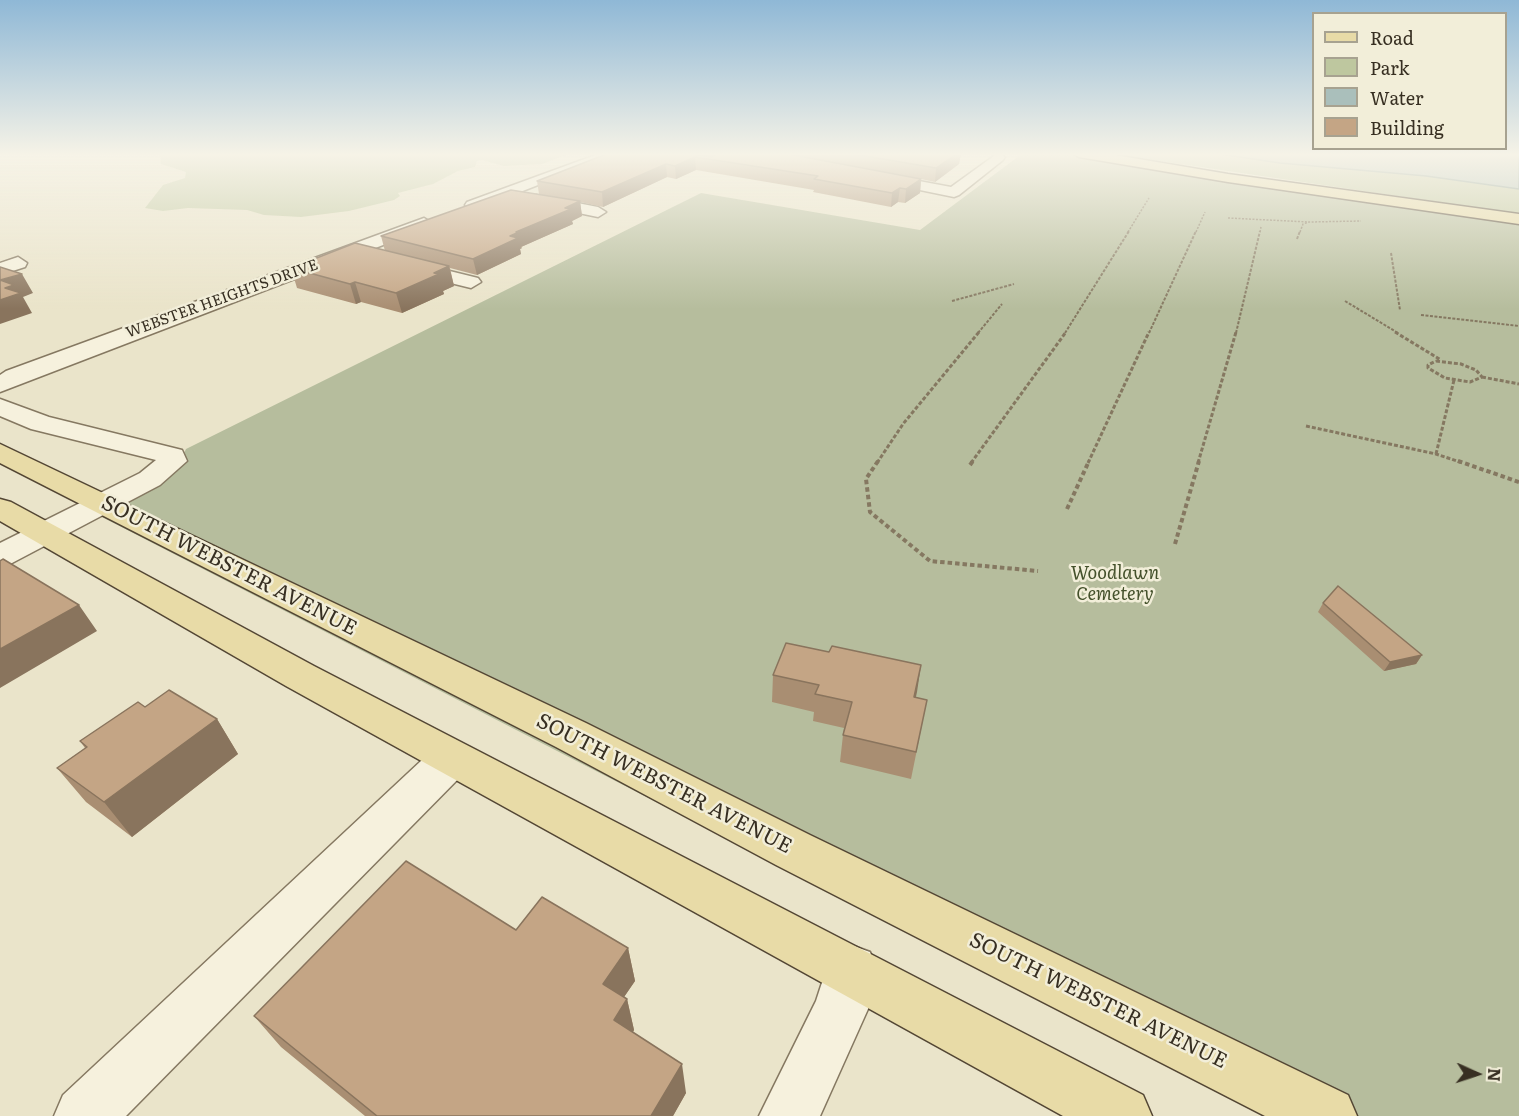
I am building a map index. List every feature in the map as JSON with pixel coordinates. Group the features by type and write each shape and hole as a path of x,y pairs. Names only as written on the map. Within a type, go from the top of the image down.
{"main road":[{"path":"1420,205 1519,219"},
{"name":"SOUTH WEBSTER AVENUE","path":"0,452 105,502 1327,1116"},
{"path":"0,507 300,676 1122,1116"}],"street":[{"path":"458,211 474,205"},
{"path":"559,205 598,212"},
{"name":"WEBSTER HEIGHTS DRIVE","path":"0,385 15,376 436,219"},
{"path":"350,251 471,282"},
{"path":"0,407 40,423 172,456 172,461 150,479 0,556"},
{"path":"84,1116 452,758"},
{"path":"789,1116 841,1009 851,971"}],"path":[{"path":"970,465 1080,313 1145,205"},
{"path":"1067,509 1205,212"},
{"path":"1228,218 1309,222 1367,221"},
{"path":"1297,239 1303,224 1309,222"},
{"path":"1175,544 1242,312 1261,227"},
{"path":"1391,253 1400,310"},
{"path":"952,301 1014,284"},
{"path":"1345,301 1443,361"},
{"path":"1002,304 903,424 866,479 870,512 930,561 1038,571"},
{"path":"1421,315 1519,326"},
{"path":"1482,377 1470,382 1454,380 1437,375 1428,368 1431,362 1443,361 1469,367 1482,377 1519,384"},
{"path":"1436,454 1454,380"},
{"path":"1306,426 1436,454 1519,482"}],"green space":[{"path":"147,205 373,205 349,211 301,217 264,215 247,210 188,208 163,211 145,208"},
{"name":"Woodlawn Cemetery","path":"677,205 773,205 920,230 953,205 1407,205 1519,222 1519,1116 1267,1116 100,516 174,473 186,449"},
{"path":"1459,205 1519,205 1519,214"}],"building":[{"path":"468,205 571,205 565,208 571,209 516,232 519,232 510,236 518,238 473,259 381,236"},
{"path":"355,243 449,266 434,273 439,274 396,293 355,282 350,284 291,268"},
{"path":"0,267 22,274 0,280"},
{"path":"0,280 14,285 5,288 21,293 0,300"},
{"path":"3,559 79,605 0,649 0,561"},
{"path":"1338,586 1422,655 1390,662 1323,603"},
{"path":"786,643 829,652 832,646 921,665 914,697 927,700 916,752 843,735 852,702 815,694 819,685 773,675"},
{"path":"169,690 217,719 104,802 57,768 87,747 80,741 138,702 145,707"},
{"path":"406,861 516,930 542,897 628,948 603,984 627,999 614,1020 682,1064 651,1116 377,1116 254,1016"}]}
